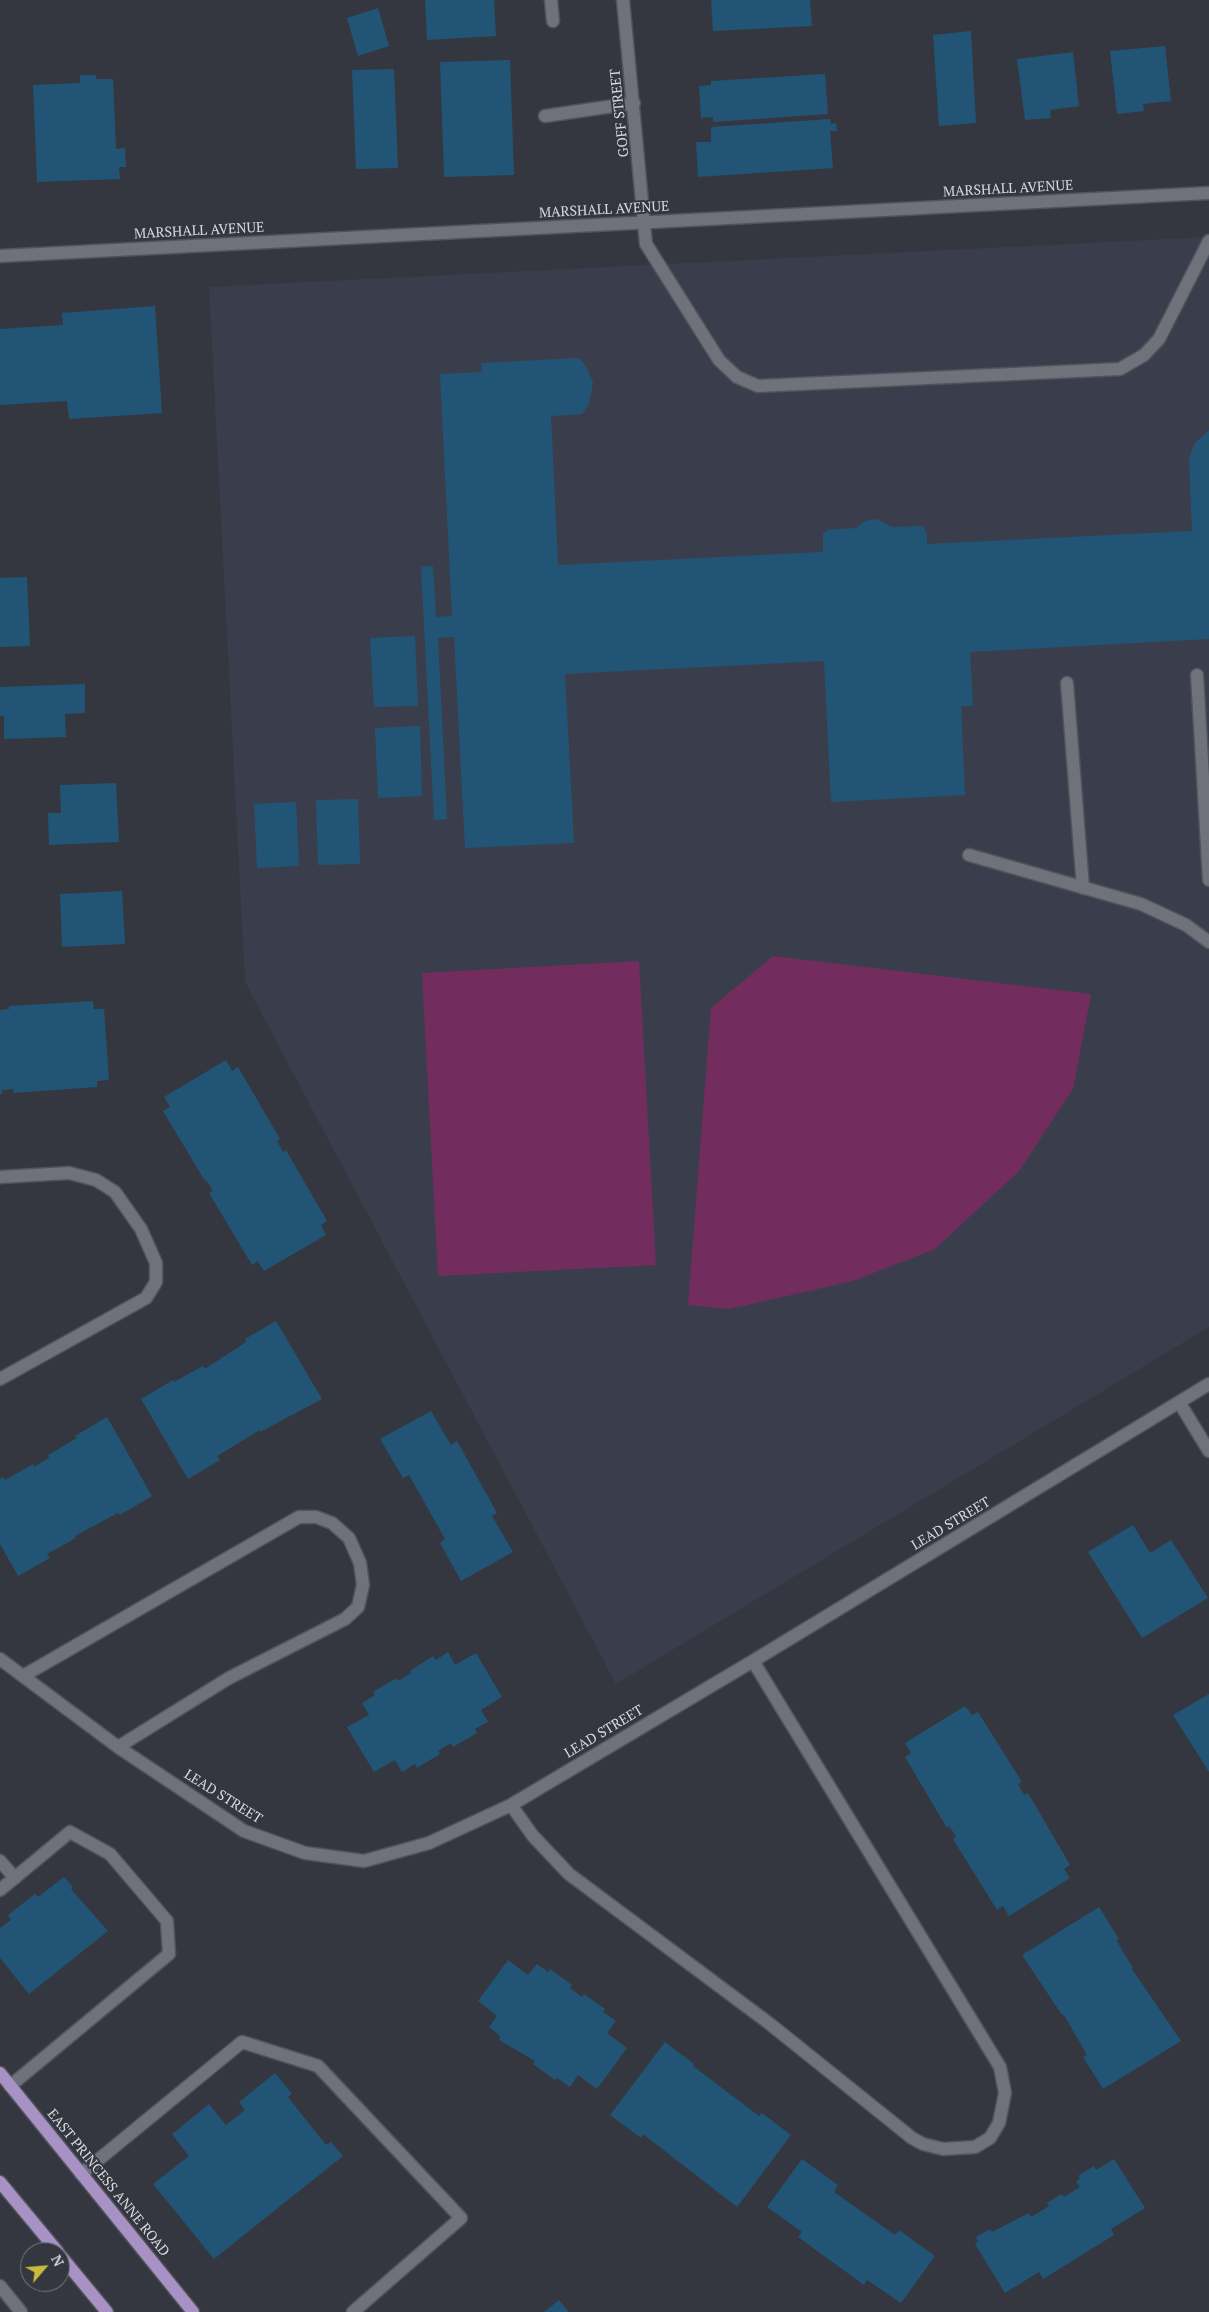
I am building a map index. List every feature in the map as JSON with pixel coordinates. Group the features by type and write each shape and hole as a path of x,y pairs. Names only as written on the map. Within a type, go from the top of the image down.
{"main road":[{"name":"EAST PRINCESS ANNE ROAD","path":"0,2073 193,2312"},
{"path":"0,2182 50,2242"},
{"path":"70,2266 108,2312"}],"street":[{"path":"551,0 553,20"},
{"name":"GOFF STREET","path":"623,0 646,223 646,244 719,360 737,377 758,386 1120,369 1144,355 1159,339 1209,242"},
{"path":"545,116 634,103"},
{"name":"MARSHALL AVENUE","path":"0,256 1209,193"},
{"path":"1197,675 1209,880"},
{"path":"1067,683 1082,888"},
{"path":"969,855 1140,904 1186,925 1209,942"},
{"path":"0,1177 69,1172 96,1180 114,1192 141,1229 156,1263 156,1282 146,1298 0,1379"},
{"name":"LEAD STREET","path":"0,1659 118,1747 244,1831 305,1853 364,1861 429,1843 511,1805 753,1661 1209,1384"},
{"path":"1179,1402 1209,1451"},
{"path":"23,1676 300,1517 316,1517 332,1523 349,1538 360,1563 363,1585 358,1607 345,1619 229,1678 118,1747"},
{"path":"511,1805 533,1836 569,1874 770,2024 912,2138 923,2144 943,2149 974,2147 990,2138 999,2123 1005,2093 1000,2067 753,1661"},
{"path":"0,1890 70,1832 110,1854 167,1921 169,1954 10,2086"},
{"path":"0,1861 15,1878"},
{"path":"81,2174 242,2042 318,2066 461,2218 353,2312"},
{"path":"0,2286 20,2312"}],"shaded area":[{"path":"1209,237 1209,1327 616,1684 245,982 209,287"},
{"path":"773,956 1091,994 1073,1089 1019,1171 935,1249 853,1281 729,1309 688,1305 711,1008"},
{"path":"639,961 656,1265 438,1276 422,973"}],"building":[{"path":"425,0 494,0 496,36 427,40"},
{"path":"711,0 810,0 812,26 713,31"},
{"path":"378,8 389,46 358,56 347,18"},
{"path":"971,31 976,123 939,126 933,35"},
{"path":"1165,46 1171,101 1143,104 1144,111 1117,114 1110,51"},
{"path":"1073,52 1079,106 1050,110 1051,118 1025,120 1017,59"},
{"path":"510,60 514,175 444,177 440,62"},
{"path":"394,69 398,168 356,169 352,70"},
{"path":"825,74 828,114 713,122 713,117 701,118 699,86 711,85 711,81"},
{"path":"80,75 96,75 96,79 113,79 116,149 125,148 126,167 119,167 120,179 37,182 33,85 80,83"},
{"path":"830,119 831,124 836,123 837,131 830,131 833,168 698,177 696,142 711,142 711,127"},
{"path":"155,306 162,413 69,419 67,401 0,405 0,329 63,325 62,313"},
{"path":"579,358 587,368 593,383 589,404 582,414 551,416 558,565 823,552 823,534 827,530 856,528 865,521 876,519 892,527 923,526 927,534 927,544 1192,531 1189,458 1195,443 1209,430 1209,639 970,652 973,706 961,706 965,795 831,802 824,661 565,674 574,843 465,848 454,637 438,638 447,819 434,820 421,567 433,566 436,617 452,616 440,374 482,372 481,363"},
{"path":"27,577 30,646 0,647 0,578"},
{"path":"415,636 418,706 374,707 370,638"},
{"path":"85,684 85,713 65,714 66,737 4,739 4,716 0,716 0,687"},
{"path":"420,726 422,796 378,798 375,728"},
{"path":"116,783 119,842 49,845 48,813 61,813 60,785"},
{"path":"358,799 360,864 318,865 316,800"},
{"path":"296,802 299,866 257,868 254,804"},
{"path":"122,891 125,944 62,947 60,894"},
{"path":"93,1001 94,1009 104,1009 109,1080 97,1081 97,1087 14,1093 13,1089 2,1090 2,1094 0,1094 0,1010 9,1009 9,1006"},
{"path":"226,1060 232,1071 238,1067 280,1139 277,1141 283,1152 286,1150 327,1221 321,1225 326,1235 264,1271 258,1261 252,1265 209,1193 213,1191 163,1111 170,1107 164,1097"},
{"path":"276,1321 322,1399 260,1432 260,1430 217,1456 220,1460 188,1479 141,1399 173,1380 174,1382 203,1366 205,1369 246,1342 245,1339"},
{"path":"431,1411 451,1445 457,1441 497,1513 492,1516 513,1552 461,1581 440,1543 445,1539 409,1475 403,1478 380,1439"},
{"path":"107,1417 152,1496 120,1515 118,1513 75,1536 76,1538 47,1554 50,1558 18,1576 0,1544 0,1479 3,1477 5,1480 33,1464 34,1467 49,1458 48,1455 77,1438 75,1436"},
{"path":"1133,1525 1150,1553 1171,1540 1208,1598 1142,1638 1088,1552"},
{"path":"448,1652 455,1665 476,1653 502,1697 481,1710 488,1722 475,1729 477,1733 453,1747 451,1743 438,1751 440,1754 417,1768 415,1764 402,1772 395,1760 374,1772 347,1727 369,1715 362,1703 375,1695 373,1692 396,1678 398,1681 433,1656 436,1660"},
{"path":"1209,1694 1209,1772 1173,1715"},
{"path":"965,1706 972,1715 978,1712 1022,1782 1018,1784 1024,1795 1028,1793 1070,1865 1064,1869 1070,1878 1009,1916 1003,1906 997,1910 953,1839 956,1836 949,1826 947,1828 905,1757 911,1753 905,1743"},
{"path":"64,1877 73,1887 71,1889 108,1931 29,1994 0,1958 0,1928 11,1920 8,1915 35,1894 38,1897"},
{"path":"1099,1907 1119,1939 1116,1940 1132,1969 1181,2041 1103,2089 1083,2057 1087,2055 1064,2015 1062,2015 1022,1955"},
{"path":"508,1960 528,1975 537,1964 548,1972 550,1969 572,1985 570,1988 582,1997 584,1994 605,2009 603,2012 616,2021 607,2033 627,2048 597,2089 578,2075 570,2087 557,2078 555,2080 533,2064 535,2061 499,2040 500,2036 489,2027 497,2016 478,2001"},
{"path":"665,2042 694,2064 693,2066 759,2116 762,2113 791,2135 737,2207 643,2134 641,2138 610,2115"},
{"path":"275,2073 292,2094 288,2097 326,2145 331,2142 343,2156 214,2259 153,2184 189,2156 172,2134 209,2104 226,2125 245,2110 239,2102"},
{"path":"802,2159 838,2185 834,2192 895,2235 899,2230 935,2256 901,2303 867,2280 864,2285 798,2237 802,2232 767,2207"},
{"path":"1114,2159 1145,2208 1111,2229 1114,2235 1043,2279 1039,2272 1005,2293 975,2244 978,2241 976,2237 990,2229 992,2232 1029,2213 1031,2217 1049,2206 1047,2203 1061,2194 1064,2197 1080,2187 1076,2181 1080,2179 1078,2176 1094,2166 1096,2170"},
{"path":"559,2300 569,2312 544,2312"}]}
